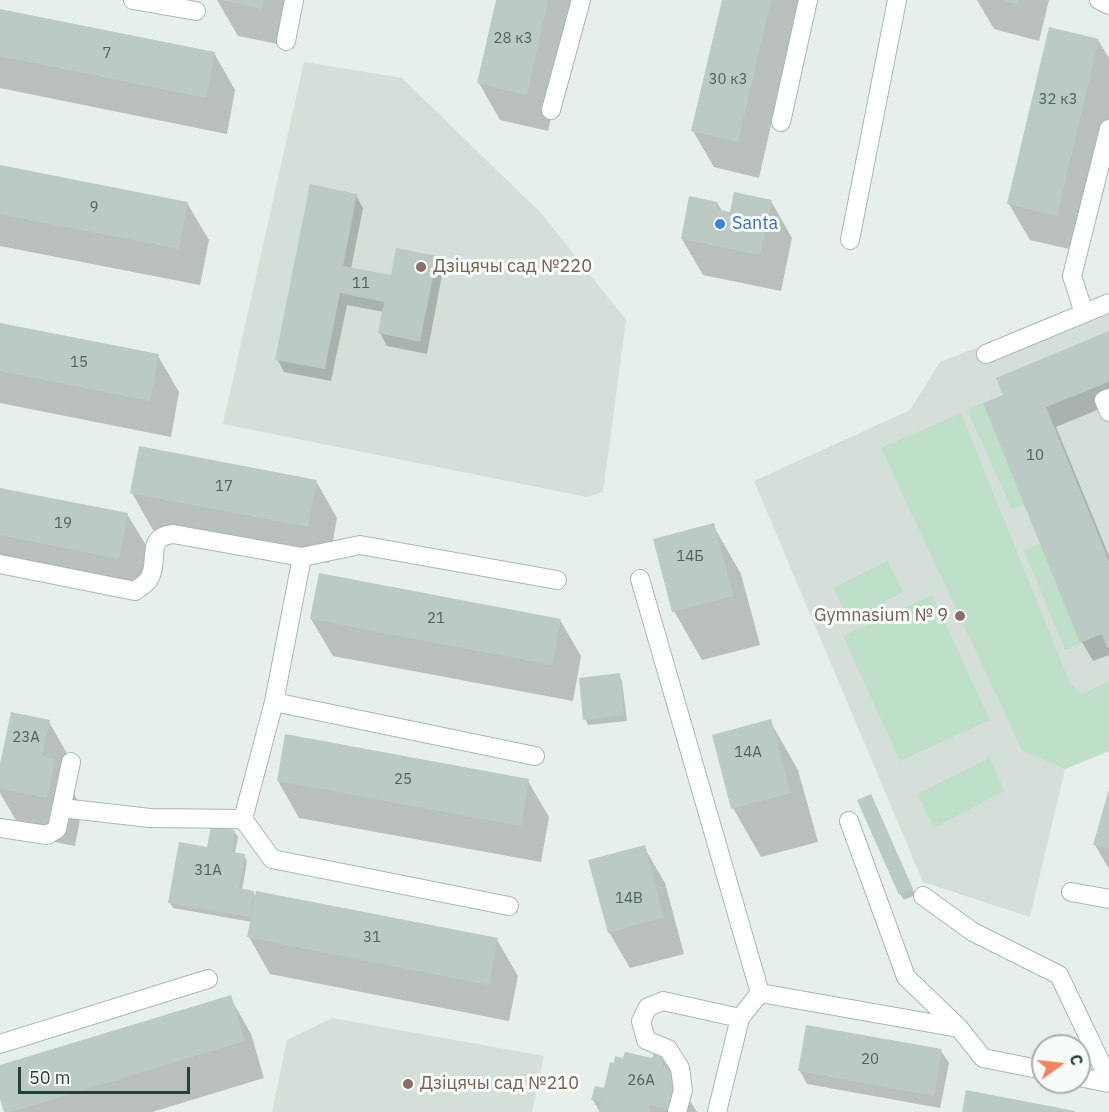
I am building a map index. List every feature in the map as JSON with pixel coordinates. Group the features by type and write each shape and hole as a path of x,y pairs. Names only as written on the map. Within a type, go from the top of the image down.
{"lane":[{"path":"133,0 196,12"},
{"path":"285,41 294,0"},
{"path":"551,110 581,0"},
{"path":"781,122 808,0"},
{"path":"850,240 897,0"},
{"path":"1099,0 1109,5"},
{"path":"1084,313 1072,276 1109,129"},
{"path":"986,354 1109,303"},
{"path":"1109,398 1104,400 1109,412"},
{"path":"0,564 135,591 148,582 152,575 156,542 164,535 173,534 302,557 360,545 557,580"},
{"path":"243,819 274,702 302,557"},
{"path":"640,579 760,993"},
{"path":"274,702 535,756"},
{"path":"0,828 47,835 57,829 71,762"},
{"path":"62,808 150,818 243,819"},
{"path":"243,819 272,859 509,906"},
{"path":"849,820 906,977 959,1028 983,1058 1031,1068"},
{"path":"1071,892 1109,899"},
{"path":"923,896 973,932 1059,975 1109,1081"},
{"path":"0,1044 208,979"},
{"path":"717,1112 740,1018 760,993"},
{"path":"760,993 959,1028"},
{"path":"677,1112 683,1090 680,1068 668,1049 646,1040 641,1021 648,1007 663,1001 740,1018"},
{"path":"1091,1079 1109,1081"}],"shaded area":[{"name":"Дзіцячы сад №220","path":"304,62 402,78 542,214 626,320 603,492 587,497 223,424"},
{"name":"Gymnasium № 9","path":"1109,296 1109,751 1065,769 1030,917 923,882 754,481 910,410 940,362"},
{"name":"Дзіцячы сад №210","path":"332,1018 544,1056 532,1112 272,1112 287,1040"}],"green space":[{"path":"983,403 1024,505 1012,509 967,410"},
{"path":"961,413 1070,683 1082,694 1109,681 1109,751 1065,769 1022,750 881,448"},
{"path":"1040,544 1080,643 1065,650 1024,550"},
{"path":"888,561 903,592 850,620 833,588"},
{"path":"932,595 990,720 900,761 843,636"},
{"path":"990,758 1004,791 934,828 917,794"}],"building":[{"path":"221,0 264,0 262,9"},
{"path":"496,0 548,0 527,95 477,83"},
{"path":"722,0 771,0 738,142 691,131"},
{"path":"1002,0 1020,0 1018,5"},
{"path":"0,9 215,52 206,98 0,56"},
{"path":"1049,27 1099,39 1057,216 1007,204"},
{"path":"0,165 188,202 179,249 0,214"},
{"path":"310,184 357,194 343,266 391,275 396,248 437,256 420,342 378,333 384,302 340,293 325,369 275,360"},
{"path":"734,192 772,200 760,255 681,239 689,196 718,202 717,209 730,212"},
{"path":"0,323 159,354 150,401 0,371"},
{"path":"1109,331 1109,382 1046,407 1109,561 1109,647 1107,648 1102,634 1080,643 983,403 1003,395 996,378"},
{"path":"139,446 317,480 308,527 130,493"},
{"path":"0,488 128,513 119,559 0,535"},
{"path":"714,523 733,596 672,612 653,539"},
{"path":"319,573 561,619 552,665 310,619"},
{"path":"620,673 624,715 583,720 579,678"},
{"path":"11,712 50,720 42,756 55,759 47,798 0,788 0,764"},
{"path":"771,719 791,793 731,809 712,735"},
{"path":"285,734 529,779 521,826 277,781"},
{"path":"1109,789 1109,849 1093,845"},
{"path":"871,794 913,889 899,895 857,800"},
{"path":"211,826 235,830 232,852 245,854 239,888 254,891 250,917 168,903 179,842 207,847"},
{"path":"645,845 664,917 608,933 588,860"},
{"path":"256,891 498,938 489,985 247,937"},
{"path":"231,995 245,1041 11,1112 4,1112 0,1099 0,1065"},
{"path":"806,1025 942,1049 934,1096 798,1071"},
{"path":"655,1051 664,1057 662,1065 678,1077 671,1110 650,1105 649,1112 599,1112 601,1102 591,1100 595,1086 604,1088 610,1062 614,1063 615,1056 623,1058 625,1052 652,1058"},
{"path":"966,1090 1075,1111 962,1112"}],"place":[{"name":"Santa","path":"720,224"},
{"name":"Дзіцячы сад №220","path":"421,267"},
{"name":"Gymnasium № 9","path":"960,616"},
{"name":"Дзіцячы сад №210","path":"408,1084"}]}
